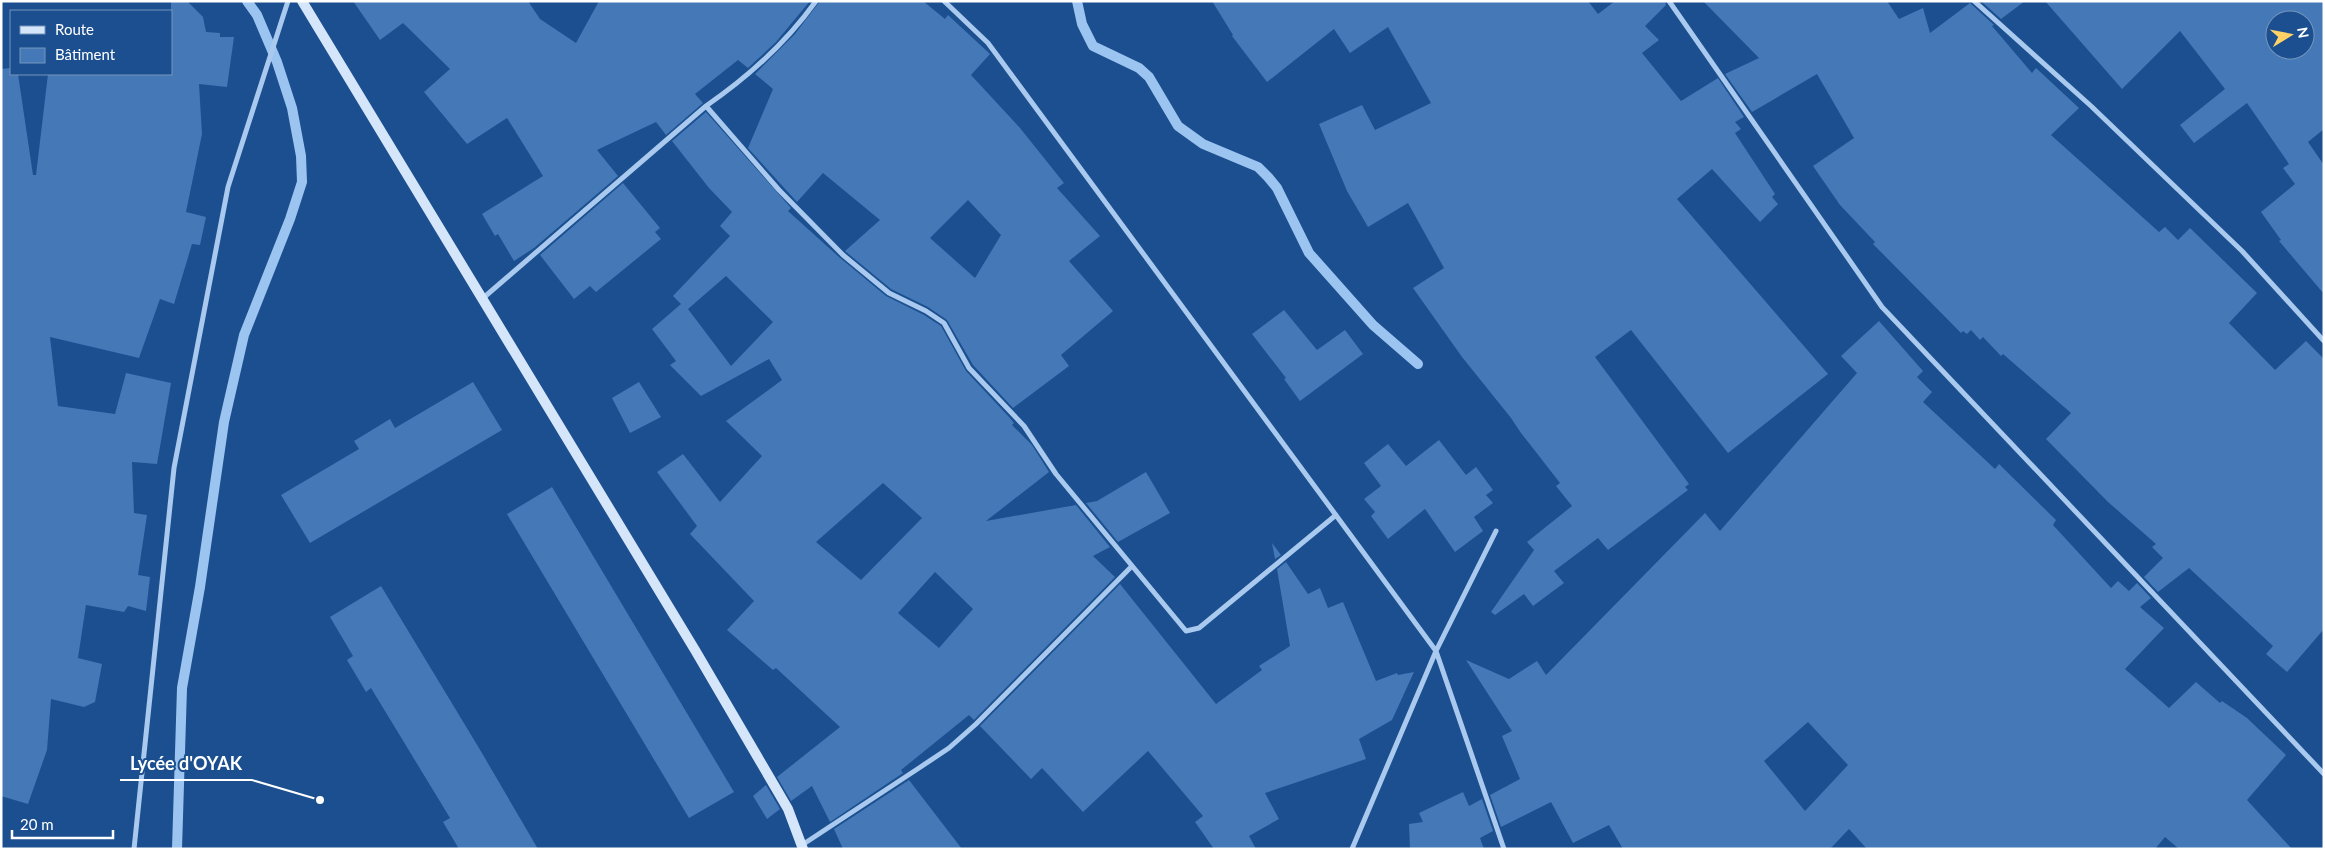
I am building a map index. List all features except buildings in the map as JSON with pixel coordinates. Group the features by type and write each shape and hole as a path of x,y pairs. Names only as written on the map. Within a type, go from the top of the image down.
{"main road":[{"path":"302,1 788,810 802,847"}],"street":[{"path":"134,849 174,468 228,187 288,1"},
{"path":"482,299 706,106 773,53 816,1"},
{"path":"944,1 988,43 1436,651 1504,849"},
{"path":"1669,1 1882,307 2324,774"},
{"path":"1974,1 2091,106 2242,251 2324,342"},
{"path":"706,106 779,190 843,255 889,293 926,310 944,323 969,368 1024,426 1056,474 1186,631 1199,628 1336,516"},
{"path":"1352,849 1436,651 1496,531"},
{"path":"802,847 948,748 976,724 1132,566"}],"waterway":[{"path":"177,849 182,688 200,587 224,422 244,335 290,219 302,182 301,156 292,108 277,62 257,15 247,1"},
{"path":"1077,1 1082,24 1093,46 1139,68 1149,77 1178,126 1203,144 1258,167 1277,188 1309,253 1373,325 1418,364"}],"place":[{"name":"Lycée d'OYAK","path":"320,800"}]}
